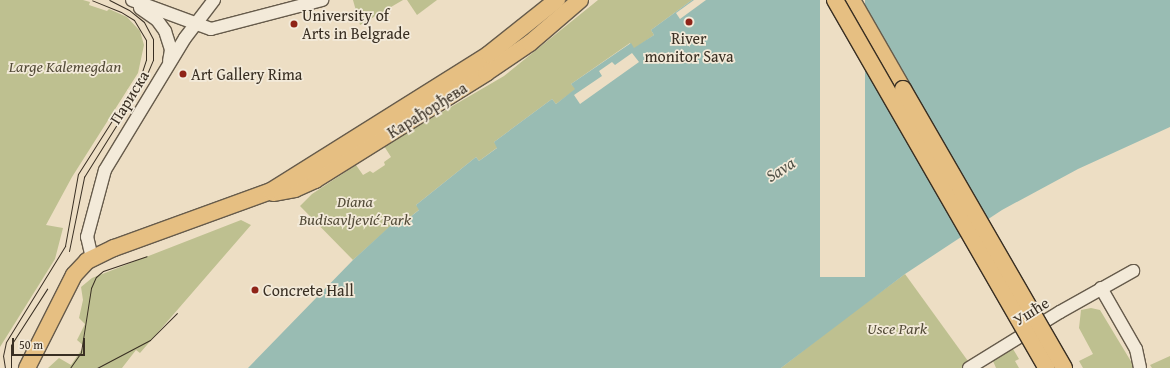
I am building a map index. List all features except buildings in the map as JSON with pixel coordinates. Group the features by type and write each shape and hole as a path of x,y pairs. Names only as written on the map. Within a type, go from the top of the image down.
{"main road":[{"name":"Карађорђева","path":"262,195 387,120 484,57 557,0"},
{"name":"Карађорђева","path":"92,258 262,195 295,189 315,180 508,59 580,0"},
{"path":"835,0 1047,368"},
{"path":"852,0 1064,368"},
{"path":"27,368 74,275 92,258"}],"street":[{"path":"129,0 161,25 171,50 169,63"},
{"path":"132,0 212,29 322,0"},
{"name":"Париска","path":"92,258 86,237 105,170 169,63 196,23 214,0"},
{"name":"Ушће","path":"977,366 1101,288 1133,271"},
{"path":"1101,288 1134,345 1140,368"}],"green space":[{"name":"Large Kalemegdan","path":"0,0 83,0 90,2 89,5 107,11 109,9 127,17 140,31 144,45 138,73 72,177 46,225 63,228 55,259 0,347"},
{"path":"353,0 403,0 360,25"},
{"path":"407,0 437,0 417,15"},
{"name":"Diana Budisavljević Park","path":"598,0 692,0 651,30 654,35 634,49 630,43 571,84 576,89 556,104 552,99 494,142 498,147 479,161 476,157 416,205 420,209 405,221 401,217 353,260 300,206 312,194 356,165 363,175 370,171 373,173 385,165 384,162 391,157 384,146 504,76"},
{"path":"241,220 251,225 140,353 136,350 122,368 48,368 59,358 71,365 84,346 77,340 85,324 79,318 83,300 81,287 92,278"},
{"name":"Usce Park","path":"905,274 973,368 781,368 840,322"},
{"path":"1091,308 1100,310 1135,368 1083,368 1079,361 1093,354 1079,328 1081,310"},
{"path":"1013,349 1019,359 1015,361 1019,368 996,368 993,361"},
{"path":"1170,356 1170,368 1152,368 1150,365"}],"water":[{"name":"Sava","path":"692,0 1170,0 1170,127 1078,169 1002,210 905,274 781,368 248,368 353,260 400,217 405,221 419,210 416,205 476,157 479,161 497,148 494,142 552,99 556,104 575,89 571,84 631,43 634,48 654,35 651,30"}],"pier":[{"path":"694,0 706,0 680,19 676,13"},
{"path":"820,0 865,0 865,277 820,277"},
{"path":"632,53 639,62 580,104 574,95 602,76 599,71 612,62 615,65"}],"tram line":[{"path":"5,368 3,356 6,342 65,246 78,174 141,75 146,60 146,40 134,20 121,12 92,0"},
{"path":"69,251 84,177 144,81 153,60 153,39 144,22 129,10 109,0"},
{"path":"70,368 81,352 91,288 96,277 103,271 147,256"},
{"path":"11,368 11,345 47,289"},
{"path":"97,368 150,340 177,313"}],"place":[{"name":"River monitor Sava","path":"689,22"},
{"name":"University of Arts in Belgrade","path":"294,24"},
{"name":"Art Gallery Rima","path":"183,74"},
{"name":"Concrete Hall","path":"255,290"}]}
